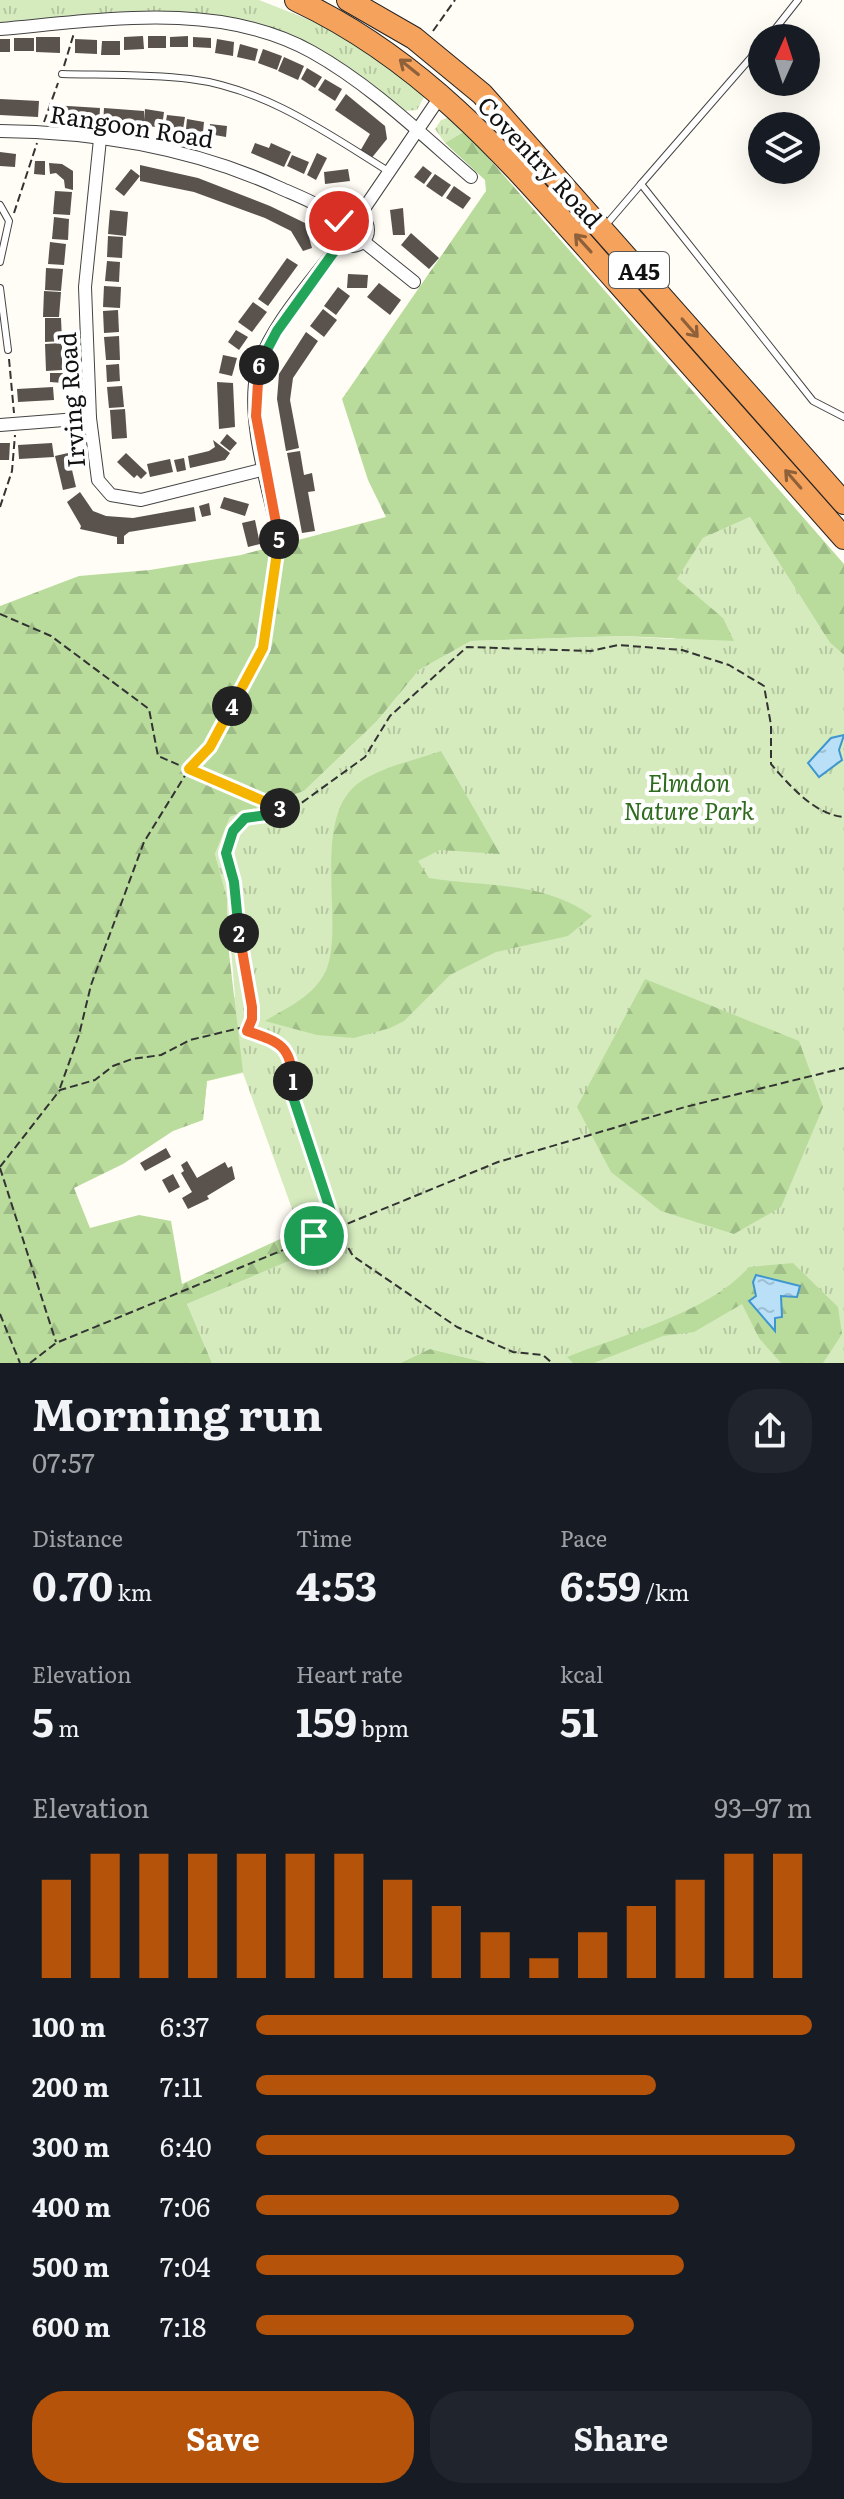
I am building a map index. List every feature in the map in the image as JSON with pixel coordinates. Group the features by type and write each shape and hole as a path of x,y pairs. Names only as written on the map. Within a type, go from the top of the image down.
{"highway":[{"name":"Coventry Road","path":"296,0 345,23 442,94 535,190 844,538"},
{"name":"Coventry Road","path":"348,0 381,17 439,56 527,142 844,503"}],"street":[{"path":"0,29 102,20 185,19 251,28 287,40 338,68 471,177"},
{"path":"359,216 442,94"},
{"name":"Rangoon Road","path":"0,131 40,131 100,139 219,161 309,201 339,221"},
{"name":"Irving Road","path":"100,139 85,287 90,418 98,480 111,495 141,500 265,469"},
{"path":"348,215 359,216 367,227 363,241 354,246 341,242 336,232 339,221 348,215"},
{"path":"363,241 414,282"},
{"path":"279,537 256,416 256,373 277,331 341,242"},
{"path":"0,425 90,418"}],"lane":[{"path":"779,24 798,0"},
{"path":"602,229 620,212 748,61"},
{"path":"62,74 191,79 235,89 286,110 389,172"},
{"path":"641,184 813,401 844,417"},
{"path":"0,205 9,221 0,262"},
{"path":"0,288 8,350"}],"path":[{"path":"431,35 455,0"},
{"path":"9,221 15,211 76,27"},
{"path":"56,1343 0,1167 60,1090 79,1035 91,985 144,842 189,769 210,747 263,648 279,560 279,537"},
{"path":"0,614 51,636 149,709 158,756 289,812"},
{"path":"247,1031 252,1019 252,1007 237,923 234,882 226,853 233,831 245,818 289,812 365,757 390,716 467,647 591,651 618,645 682,650 729,665 764,686 771,725 771,764 793,790 832,816 844,817"},
{"path":"60,1090 95,1080 113,1066 132,1059 161,1055 190,1040 240,1028 281,1045 289,1052 293,1097 336,1227 353,1256 457,1327 513,1352 543,1355 552,1363"},
{"path":"30,1363 56,1343 498,1162 685,1107 844,1068"},
{"path":"0,1314 20,1363"}],"green space":[{"path":"0,0 259,0 333,29 362,45 425,95 417,110 404,111 295,38 252,22 211,15 91,14 0,23"},
{"path":"447,118 465,131 445,143 435,129 441,120"},
{"path":"465,131 844,564 844,655 830,643 750,517 703,538 677,579 723,618 734,641 622,636 471,641 419,670 377,721 304,791 230,817 215,854 227,898 229,953 243,1072 207,1081 203,1120 173,1131 123,1164 74,1188 90,1228 139,1215 171,1221 182,1284 300,1230 308,1253 187,1304 212,1363 0,1363 0,606 79,576 150,570 241,555 386,517 368,480 342,399 486,191 485,180 445,143"},
{"name":"Elmdon Nature Park","path":"750,517 830,643 844,655 844,1363 488,1363 430,1349 400,1363 212,1363 187,1304 308,1253 243,1073 207,1081 203,1120 74,1043 235,997 227,899 215,854 230,817 304,791 377,721 419,670 471,641 622,636 673,639 723,618 676,580 703,538"},
{"path":"441,751 500,854 440,850 418,861 429,878 534,891 574,905 592,916 568,936 496,952 450,975 404,1021 390,1028 354,1038 317,1035 265,1021 310,992 328,965 332,945 332,842 336,818 345,797 360,782 378,772"},
{"path":"645,979 799,1041 823,1107 781,1207 734,1234 661,1211 611,1172 577,1107"},
{"path":"793,1263 838,1307 842,1334 823,1363 781,1363 759,1338 742,1304 694,1332 663,1336 594,1363 573,1363 567,1357 689,1309 732,1283 749,1267","holes":["756,1275 800,1286 781,1296 782,1316 775,1318 774,1330 750,1300 757,1296"]},
{"path":"430,1349 488,1363 400,1363"}],"water":[{"path":"844,735 839,750 842,760 819,777 808,763 831,738"},
{"path":"756,1275 800,1286 797,1297 781,1296 782,1317 775,1318 775,1331 749,1301 756,1296 753,1282"}],"building":[{"path":"143,36 144,49 124,50 124,37"},
{"path":"148,36 166,36 166,48 148,48"},
{"path":"188,36 188,47 170,47 170,37"},
{"path":"36,37 60,37 60,53 36,52"},
{"path":"193,37 211,38 211,48 193,47"},
{"path":"14,38 34,38 34,51 14,51"},
{"path":"0,39 10,39 10,52 0,52"},
{"path":"75,39 97,40 97,54 75,53"},
{"path":"217,39 234,42 233,56 215,53"},
{"path":"102,41 120,41 120,55 101,55"},
{"path":"240,44 258,49 255,61 237,57"},
{"path":"263,49 282,56 277,70 258,63"},
{"path":"284,57 304,66 298,80 278,71"},
{"path":"307,68 322,77 315,88 301,79"},
{"path":"325,79 342,89 335,101 318,90"},
{"path":"346,94 385,126 387,139 370,160 359,153 370,134 335,110"},
{"path":"0,99 39,101 38,117 0,115"},
{"path":"52,105 100,108 99,124 51,122"},
{"path":"104,108 144,111 144,120 145,109 164,112 162,127 103,125"},
{"path":"167,115 185,117 183,129 165,127"},
{"path":"187,119 204,122 203,132 186,129"},
{"path":"210,124 227,126 226,137 209,134"},
{"path":"255,143 269,148 271,143 291,152 284,167 251,153"},
{"path":"0,152 16,154 15,167 0,166"},
{"path":"317,153 327,158 316,180 307,175"},
{"path":"292,155 309,162 304,174 287,166"},
{"path":"35,161 45,161 45,175 34,174"},
{"path":"49,163 62,164 73,171 73,190 65,188 64,180 56,173 50,174"},
{"path":"140,165 198,178 270,206 305,223 312,248 303,251 291,231 265,218 194,192 140,181"},
{"path":"423,166 432,173 424,184 414,177"},
{"path":"131,169 140,176 124,196 115,189"},
{"path":"348,169 350,181 325,184 324,172"},
{"path":"435,174 451,185 442,197 426,186"},
{"path":"454,186 471,198 463,209 446,198"},
{"path":"55,191 72,192 70,215 53,214"},
{"path":"403,208 405,235 393,235 390,210"},
{"path":"110,210 128,212 126,236 108,234"},
{"path":"54,217 69,219 68,240 52,239"},
{"path":"411,233 439,258 429,269 401,245"},
{"path":"108,236 123,237 122,258 107,257"},
{"path":"50,242 66,244 64,265 48,264"},
{"path":"287,258 298,265 268,306 258,299"},
{"path":"107,261 120,262 119,282 105,281"},
{"path":"46,268 63,269 61,291 45,290"},
{"path":"348,274 368,275 367,288 347,288"},
{"path":"379,283 401,300 390,315 367,297"},
{"path":"104,286 121,287 120,308 103,307"},
{"path":"338,287 350,296 336,315 324,306"},
{"path":"44,291 61,292 59,317 43,317"},
{"path":"253,302 267,312 252,332 238,322"},
{"path":"323,309 337,320 324,337 310,326"},
{"path":"118,310 119,332 104,333 103,311"},
{"path":"45,318 61,318 62,341 45,342"},
{"path":"236,330 248,337 239,350 228,342"},
{"path":"306,332 318,341 293,378 290,400 299,448 286,451 277,399 279,374"},
{"path":"119,336 120,360 106,360 104,337"},
{"path":"62,343 62,370 46,371 45,344"},
{"path":"223,355 237,358 232,376 219,373"},
{"path":"119,364 120,381 107,382 106,365"},
{"path":"50,373 63,373 63,383 50,382"},
{"path":"217,382 233,383 235,427 219,429"},
{"path":"122,386 124,407 109,408 107,387"},
{"path":"53,387 54,400 18,402 17,389"},
{"path":"125,409 127,438 112,439 110,410"},
{"path":"227,434 237,443 230,451 220,443"},
{"path":"213,440 230,453 225,460 190,468 188,456 209,451 215,447"},
{"path":"0,443 10,443 9,460 0,460"},
{"path":"52,443 54,457 19,459 18,445"},
{"path":"300,451 304,475 312,473 315,491 308,492 315,531 302,533 287,453"},
{"path":"68,453 76,487 63,490 55,456"},
{"path":"126,453 147,473 141,479 137,475 134,478 117,462"},
{"path":"184,458 186,470 177,472 174,460"},
{"path":"170,459 173,472 150,477 147,464"},
{"path":"80,492 93,511 106,516 133,518 194,507 196,521 129,532 124,536 124,544 117,544 117,537 80,529 67,502"},
{"path":"224,497 249,504 245,516 220,508"},
{"path":"209,503 211,515 202,517 199,506"},
{"path":"255,520 260,544 248,547 242,523"},
{"path":"166,1148 171,1157 145,1171 140,1163"},
{"path":"187,1161 197,1178 225,1162 228,1168 232,1166 235,1179 207,1196 209,1199 188,1209 182,1198 192,1192 181,1173 184,1171 181,1165"},
{"path":"173,1174 180,1187 169,1193 162,1180"}],"route":[{"path":"314,1236 336,1227 293,1097 289,1052 281,1045 247,1031 252,1019 252,1007 237,923 234,882 226,853 233,831 245,818 289,812 189,769 210,747 263,648 279,560 279,539 256,416 256,373 277,331 341,242 336,232 339,221"}]}
